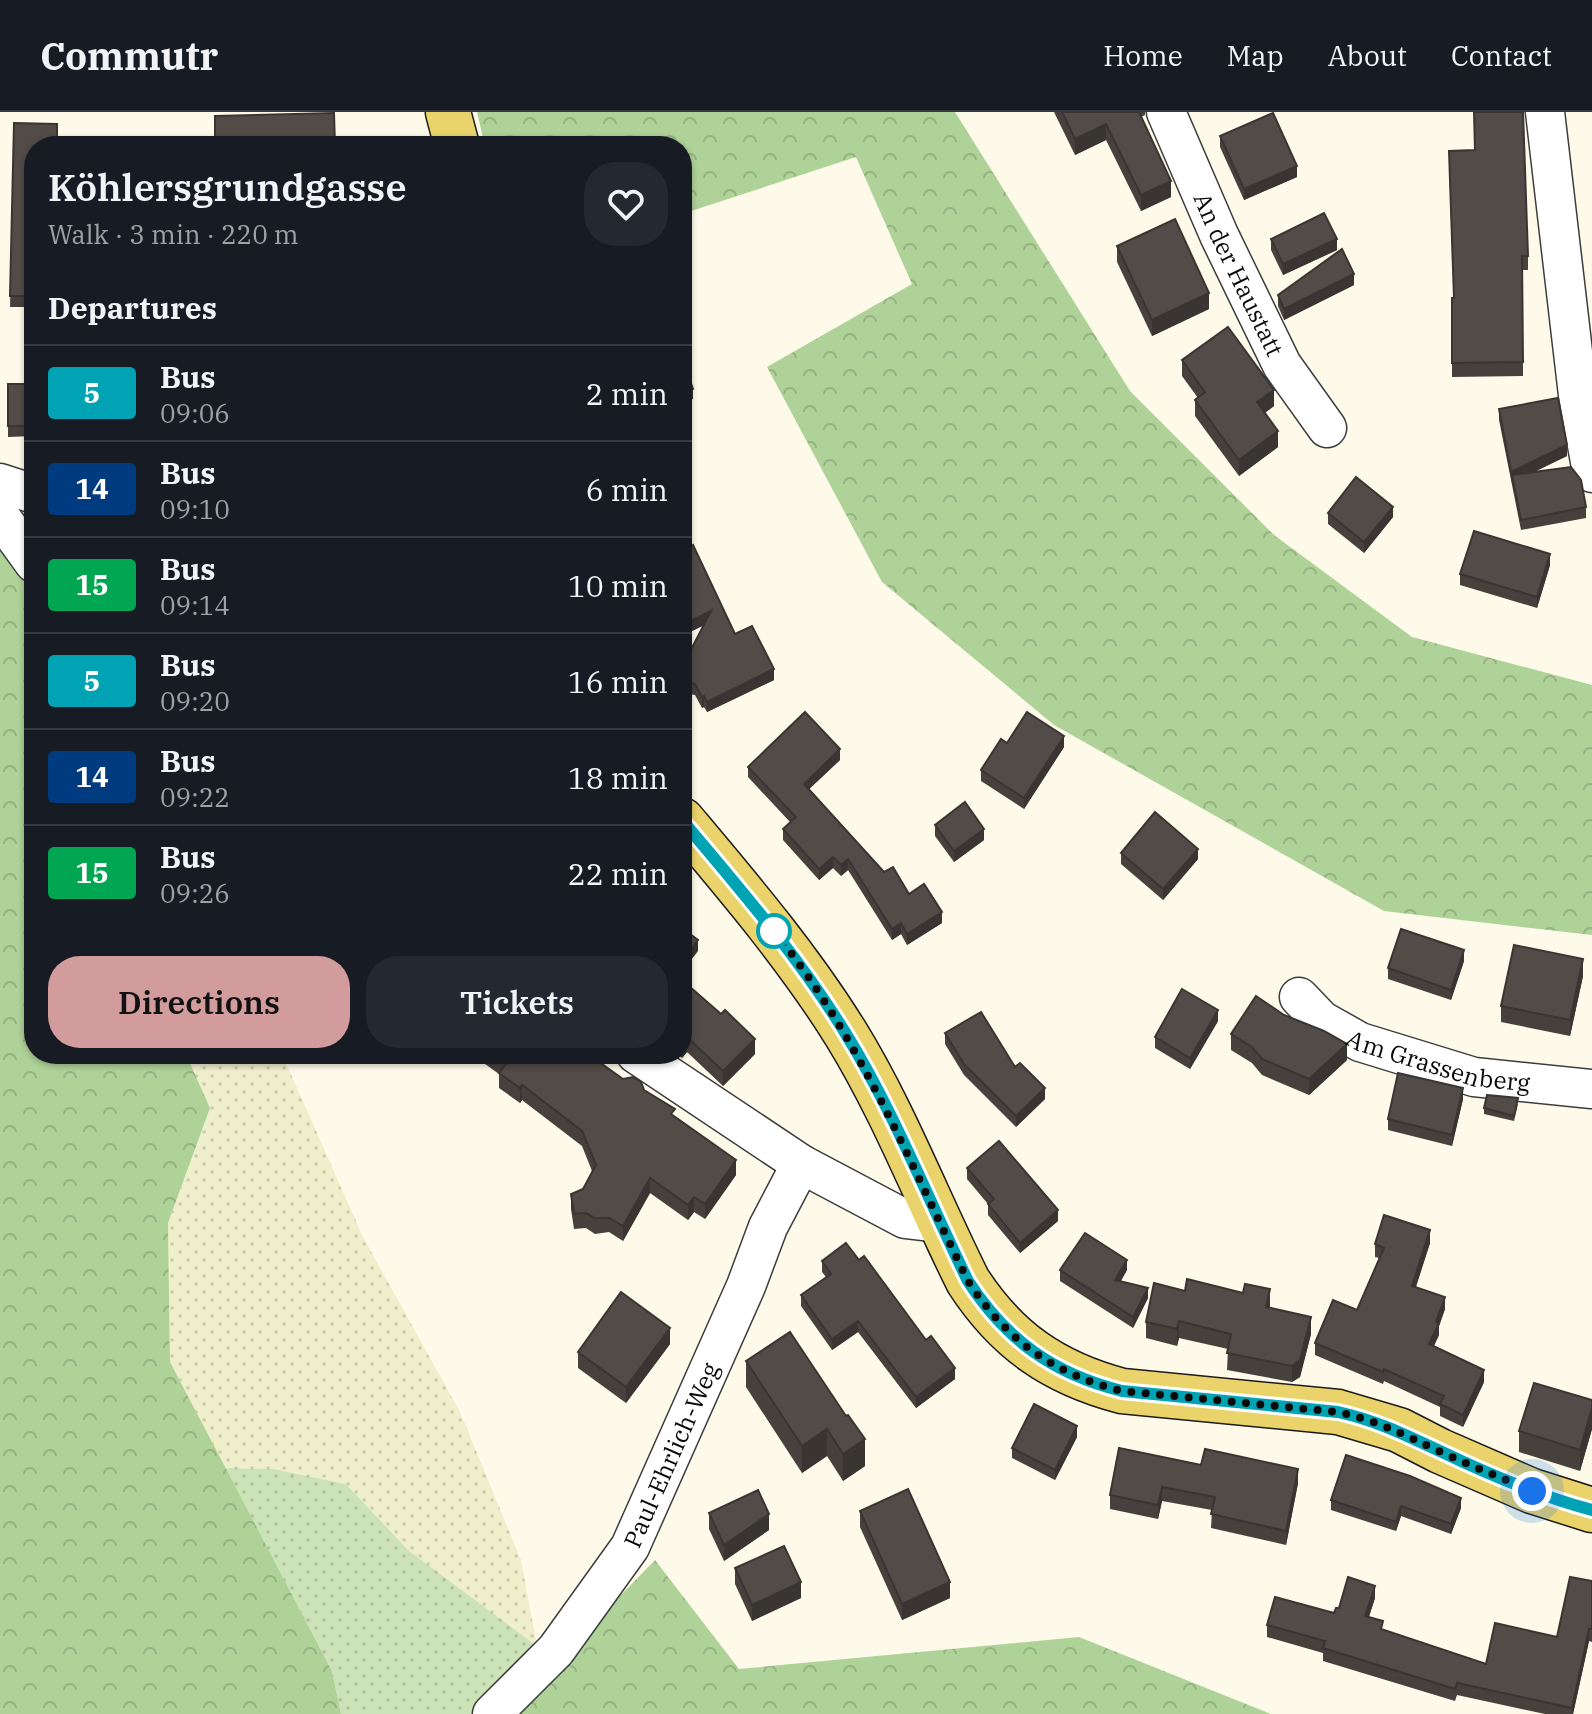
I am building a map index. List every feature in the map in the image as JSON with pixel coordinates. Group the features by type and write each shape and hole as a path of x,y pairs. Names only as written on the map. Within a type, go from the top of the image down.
{"main road":[{"path":"448,112 454,136"},
{"path":"692,832 792,953 832,1011 886,1107 968,1281 996,1318 1024,1346 1054,1366 1089,1382 1122,1391 1338,1412 1361,1417 1399,1430 1532,1491 1592,1510"}],"street":[{"name":"An der Haustatt","path":"1166,112 1219,235 1282,365 1327,428"},
{"path":"1545,112 1578,395 1592,473"},
{"path":"0,483 24,491"},
{"path":"0,516 24,549"},
{"name":"Am Grassenberg","path":"1299,997 1321,1020 1360,1042 1474,1077 1592,1089"},
{"path":"651,1064 801,1164 905,1219 939,1223"},
{"name":"Paul-Ehrlich-Weg","path":"492,1714 556,1650 630,1547 746,1286 768,1227 801,1164"}],"green space":[{"path":"477,112 955,112 1130,391 1274,535 1412,637 1592,685 1592,935 1384,911 1054,725 882,582 767,367 912,284 856,157 692,211 692,136 483,136"},
{"path":"0,538 24,570 24,1064 190,1064 210,1108 168,1223 170,1362 332,1671 341,1714 0,1714"},
{"path":"190,1064 286,1064 363,1237 460,1412 521,1560 537,1646 408,1550 346,1484 273,1469 225,1468 170,1362 168,1223 210,1108"},
{"path":"225,1468 273,1469 346,1484 408,1550 537,1646 475,1714 341,1714 332,1671"},
{"path":"655,1560 739,1669 1079,1637 1271,1714 505,1714"}],"building":[{"path":"1062,112 1139,112 1171,181 1141,195 1106,124 1075,139"},
{"path":"1474,112 1523,112 1528,256 1522,256 1523,362 1452,363 1454,298 1449,151 1475,150"},
{"path":"334,113 335,136 215,136 215,116"},
{"path":"1273,113 1297,166 1244,189 1220,136"},
{"path":"14,123 57,124 57,136 24,136 24,296 10,296"},
{"path":"1324,213 1337,239 1283,264 1271,239"},
{"path":"1175,219 1209,293 1152,320 1117,246"},
{"path":"1342,249 1354,274 1284,309 1278,295"},
{"path":"1228,327 1274,390 1257,402 1278,431 1239,460 1195,400 1205,392 1182,360"},
{"path":"8,384 24,384 24,426 8,426"},
{"path":"1558,398 1567,445 1511,472 1499,409"},
{"path":"1571,467 1581,480 1586,507 1521,520 1512,475"},
{"path":"1356,477 1393,507 1364,542 1328,513"},
{"path":"1474,531 1550,554 1537,597 1460,574"},
{"path":"692,546 735,634 752,626 774,669 707,702 692,684 692,648 711,611 692,620"},
{"path":"805,712 840,749 804,784 884,872 893,867 909,894 924,884 942,912 907,934 901,923 892,929 848,859 841,865 833,857 819,869 783,829 796,817 748,767"},
{"path":"1027,712 1064,736 1024,798 981,770 1001,739 1007,743"},
{"path":"965,802 984,829 954,851 935,825"},
{"path":"1155,812 1198,849 1163,889 1121,853"},
{"path":"1401,929 1464,950 1451,990 1388,968"},
{"path":"1514,945 1583,959 1570,1020 1501,1006"},
{"path":"692,989 721,1014 725,1010 755,1039 723,1071 692,1042"},
{"path":"1182,989 1218,1010 1190,1058 1155,1037"},
{"path":"1256,996 1284,1015 1347,1044 1309,1079 1262,1059 1252,1047 1231,1034"},
{"path":"981,1012 1015,1067 1020,1063 1045,1088 1016,1116 964,1064 945,1033"},
{"path":"506,1064 602,1064 623,1079 633,1077 641,1082 644,1090 675,1109 671,1114 736,1160 705,1204 694,1197 688,1205 650,1178 623,1226 609,1218 574,1214 571,1194 583,1189 596,1165 582,1131 522,1085 520,1088 499,1073"},
{"path":"1398,1073 1463,1088 1452,1135 1388,1119"},
{"path":"1487,1095 1518,1098 1514,1116 1484,1108"},
{"path":"999,1141 1058,1210 1020,1243 988,1204 994,1199 967,1168"},
{"path":"1384,1215 1430,1230 1412,1286 1445,1297 1436,1322 1439,1323 1429,1344 1484,1370 1463,1415 1440,1404 1444,1396 1315,1343 1333,1300 1357,1310 1384,1248 1375,1244"},
{"path":"1085,1233 1127,1260 1115,1280 1148,1288 1133,1317 1060,1270"},
{"path":"846,1243 859,1260 864,1256 926,1340 931,1336 955,1368 916,1397 858,1321 832,1339 801,1295 831,1274 822,1261"},
{"path":"1187,1279 1243,1293 1245,1284 1270,1289 1266,1307 1311,1317 1300,1360 1292,1366 1227,1353 1231,1334 1179,1321 1177,1329 1146,1322 1154,1283 1185,1291"},
{"path":"621,1292 670,1328 626,1387 578,1352"},
{"path":"790,1332 865,1439 843,1454 827,1429 802,1446 746,1361"},
{"path":"1534,1383 1592,1400 1580,1450 1519,1431"},
{"path":"1034,1404 1077,1426 1055,1470 1012,1448"},
{"path":"1119,1448 1201,1465 1205,1449 1298,1469 1286,1531 1211,1514 1215,1497 1162,1487 1158,1505 1110,1495"},
{"path":"1346,1455 1410,1476 1461,1498 1451,1524 1401,1506 1396,1522 1331,1500"},
{"path":"908,1489 950,1582 902,1604 860,1511"},
{"path":"758,1490 769,1514 724,1545 709,1513"},
{"path":"784,1546 801,1582 752,1605 735,1568"},
{"path":"1348,1577 1375,1586 1365,1616 1383,1621 1381,1629 1486,1664 1495,1623 1557,1637 1570,1577 1592,1581 1592,1629 1589,1629 1572,1708 1457,1683 1455,1689 1323,1648 1325,1641 1267,1625 1275,1597 1334,1613 1339,1608"}],"bus line":[{"name":"5","path":"692,832 792,953 832,1011 886,1107 968,1281 982,1303 1024,1346 1071,1374 1122,1391 1338,1412 1361,1417 1399,1430 1532,1491 1592,1510"}],"route":[{"path":"774,931 847,1036 886,1107 968,1281 982,1303 1024,1346 1071,1374 1122,1391 1338,1412 1361,1417 1399,1430 1532,1491"}]}
